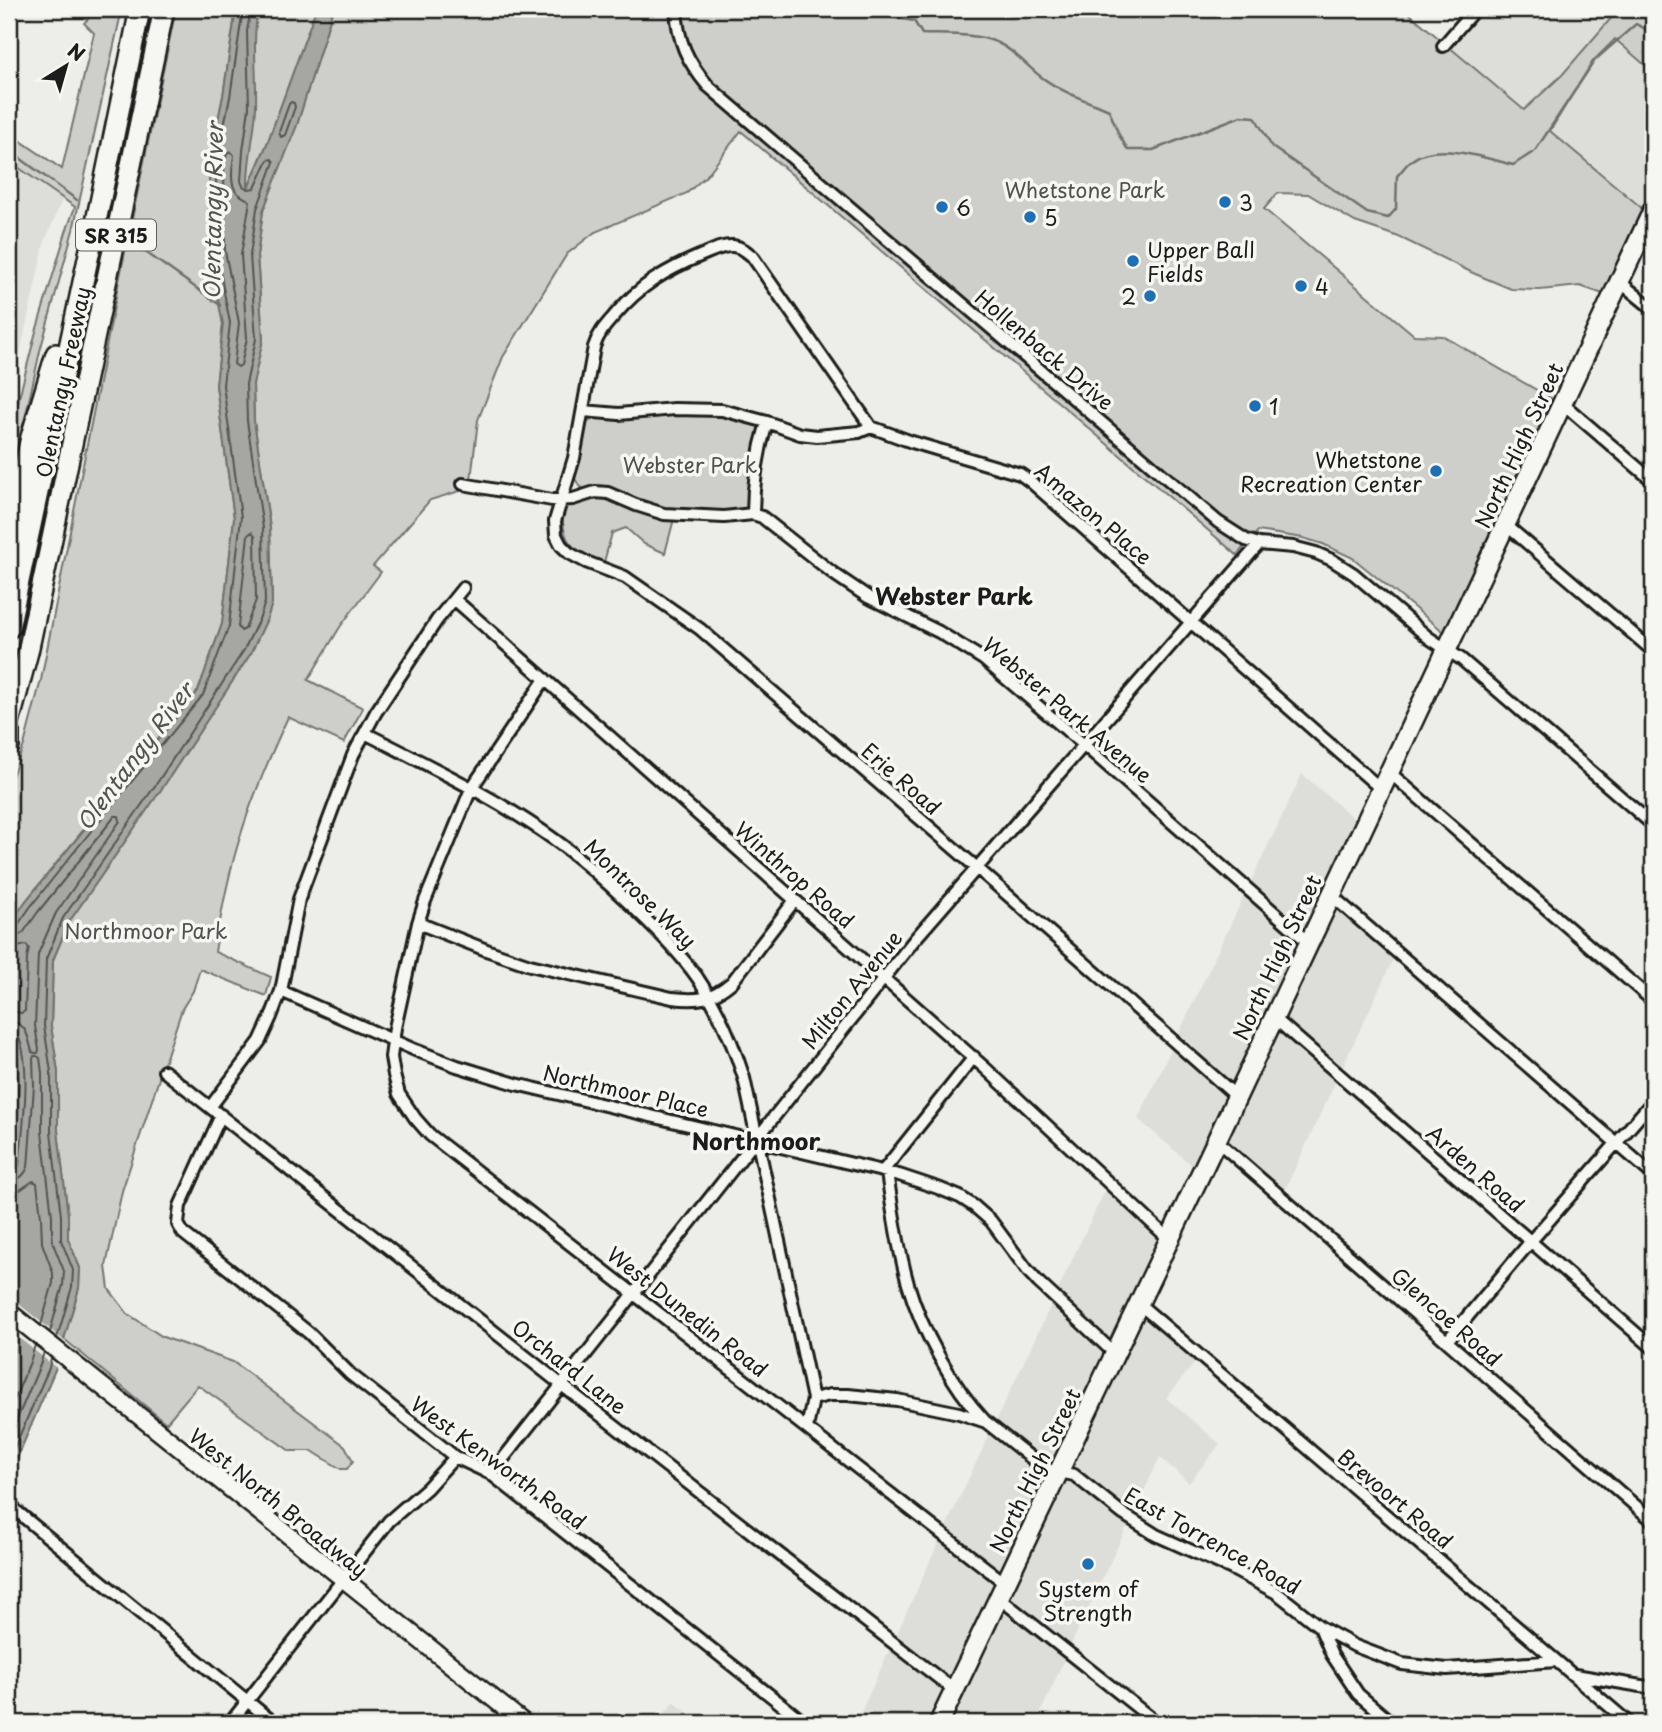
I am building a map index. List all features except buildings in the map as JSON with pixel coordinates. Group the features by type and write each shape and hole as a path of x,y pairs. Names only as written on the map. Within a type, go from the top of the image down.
{"highway":[{"name":"Olentangy Freeway","path":"9,628 140,9"},
{"name":"Olentangy Freeway","path":"9,746 9,722 28,652 164,9"},
{"path":"9,537 31,438 102,198"}],"main road":[{"name":"North High Street","path":"939,1723 1653,210"},
{"name":"West North Broadway","path":"9,1312 524,1723"}],"street":[{"name":"Hollenback Drive","path":"676,9 684,52 708,86 1218,522 1246,540 1293,547 1332,560 1354,574 1429,638 1461,659 1653,825"},
{"path":"1443,47 1475,9"},
{"name":"Erie Road","path":"871,427 752,256 742,248 719,248 674,266 655,278 637,292 597,336 569,478 555,521 556,535 569,553 625,577 700,629 1236,1096"},
{"path":"1620,282 1653,309"},
{"path":"1562,403 1653,481"},
{"path":"583,411 619,414 674,409 722,410 800,434 817,436 859,432 871,427"},
{"path":"463,484 552,500 573,499 595,492 608,493 664,514 714,517 753,513 754,481 767,422"},
{"name":"Amazon Place","path":"871,427 1020,474 1031,482 1192,623 1653,1002"},
{"path":"569,478 583,496"},
{"name":"Webster Park Avenue","path":"753,513 868,597 939,632 983,659 1309,943"},
{"path":"1506,525 1653,651"},
{"name":"Milton Avenue","path":"491,1474 943,906 1259,544"},
{"path":"211,1106 260,1041 271,1017 281,991 299,899 353,755 376,712 437,620 463,587"},
{"name":"Winthrop Road","path":"454,599 974,1057 1168,1239"},
{"name":"West Dunedin Road","path":"545,679 471,789 425,901 393,1040 391,1056 399,1094 430,1135 807,1428 1157,1723"},
{"name":"Montrose Way","path":"365,733 471,789 553,839 596,873 660,933 698,979 720,1018 744,1078 813,1399 807,1428"},
{"path":"1331,895 1653,1175"},
{"path":"418,923 530,965 691,1000 709,998 732,982 795,900"},
{"name":"Northmoor Place","path":"281,991 457,1066 516,1084 885,1172 960,1197 991,1221 1038,1282 1114,1353"},
{"name":"Arden Road","path":"1273,1017 1653,1348"},
{"path":"974,1057 885,1172 908,1285 924,1325 940,1359 968,1402 986,1422"},
{"name":"Orchard Lane","path":"164,1070 954,1690"},
{"path":"1447,1341 1653,1101"},
{"name":"West Kenworth Road","path":"221,1115 180,1206 178,1224 183,1233 298,1324 350,1374 455,1457 491,1474 805,1723"},
{"name":"Glencoe Road","path":"1216,1140 1653,1521"},
{"name":"Brevoort Road","path":"1138,1303 1629,1723"},
{"path":"813,1399 848,1395 897,1400 949,1410 986,1422"},
{"name":"East Torrence Road","path":"986,1422 1045,1469 1074,1475 1119,1512 1156,1535 1233,1569 1277,1593 1320,1627 1355,1647 1402,1664 1447,1669 1556,1661"},
{"path":"230,1723 389,1521 428,1488 455,1457"},
{"path":"9,1505 274,1723"},
{"path":"1320,1627 1332,1655 1358,1694 1392,1723"},
{"path":"1575,1675 1653,1688"}],"shaded area":[{"path":"1477,9 1619,9 1562,75 1524,110 1446,44"},
{"path":"1615,39 1653,72 1653,212 1643,209 1550,131 1593,61"},
{"path":"9,161 63,198 45,241 9,402"},
{"path":"1302,774 1364,827 1333,895 1397,951 1282,1196 1217,1141 1202,1174 1138,1119"},
{"path":"1109,1182 1170,1237 1140,1303 1202,1354 1166,1398 1220,1444 1189,1483 1160,1457 1036,1723 856,1723 941,1537"},
{"path":"674,1702 701,1723 657,1723"}],"green space":[{"path":"98,9 122,9 73,230 40,351 9,491 9,437 35,335 75,207 9,161 9,133 62,169 94,33 84,23"},
{"path":"176,9 236,9 223,96 209,164 209,252 223,324 216,385 234,518 222,624 198,691 25,902 9,926 9,784 24,745 41,680 119,281"},
{"path":"258,9 316,9 267,144 247,190 254,31"},
{"name":"Whetstone Park","path":"333,9 1404,9 1524,110 1562,75 1619,9 1653,9 1653,72 1615,39 1593,61 1550,131 1643,209 1603,294 1580,286 1540,290 1511,289 1399,237 1355,222 1308,194 1278,193 1264,209 1414,335 1443,336 1552,399 1444,632 1353,558 1323,544 1258,531 1237,555 741,131 707,175 687,193 595,232 567,254 503,357 478,420 470,488 430,500 373,566 381,572 340,627 308,680 363,708 344,743 288,717 257,788 237,846 215,952 271,977 266,996 200,969 193,991 182,1009 122,1191 106,1266 109,1289 128,1314 163,1337 233,1362 345,1446 353,1461 347,1469 341,1469 312,1451 290,1451 198,1385 166,1423 64,1339 79,1288 80,1268 68,1239 68,1216 58,1131 58,1072 51,1026 53,960 69,922 165,784 251,653 272,603 270,528 254,421 253,384 263,339 257,256 263,211 297,125"},
{"name":"Webster Park","path":"729,415 761,425 749,510 734,513 672,511 586,491 575,479 587,423 593,419"},
{"path":"606,497 674,519 665,553 644,544 626,528 612,533 604,562 576,549 566,537 563,506"},
{"path":"9,1025 17,1057 19,1085 9,1199"}],"water":[{"name":"Olentangy River","path":"236,9 258,9 255,46 256,107 248,188 267,144 316,9 333,9 297,125 263,211 257,256 263,339 253,384 254,421 270,528 272,603 251,653 165,784 69,922 53,960 51,1026 58,1072 58,1131 68,1216 68,1239 80,1268 79,1288 55,1370 9,1477 9,1199 19,1084 17,1057 9,1025 9,926 25,902 198,691 222,624 234,518 216,385 223,324 209,252 209,164 223,96"}],"pier":[{"path":"9,1296 67,1343 59,1370 9,1330"}],"waterway":[{"path":"873,9 878,15 914,21 922,34 971,36 1004,46 1048,82 1109,110 1128,150 1153,150 1241,116 1255,117 1272,147 1367,213 1388,218 1396,209 1397,176 1412,160 1422,154 1447,151 1476,155 1513,165 1535,151 1595,60 1636,24 1653,33"},
{"path":"9,150 77,200"},
{"name":"Olentangy River","path":"137,246 220,305"}],"place":[{"name":"3","path":"1225,202"},
{"name":"6","path":"942,207"},
{"name":"5","path":"1030,217"},
{"name":"Upper Ball Fields","path":"1133,261"},
{"name":"4","path":"1301,286"},
{"name":"2","path":"1150,296"},
{"name":"1","path":"1255,406"},
{"name":"Whetstone Recreation Center","path":"1436,471"},
{"name":"System of Strength","path":"1088,1564"}],"district":[{"name":"Webster Park","path":"954,595"},
{"name":"Northmoor","path":"756,1140"}],"park label":[{"name":"Northmoor Park","path":"146,930"}]}
